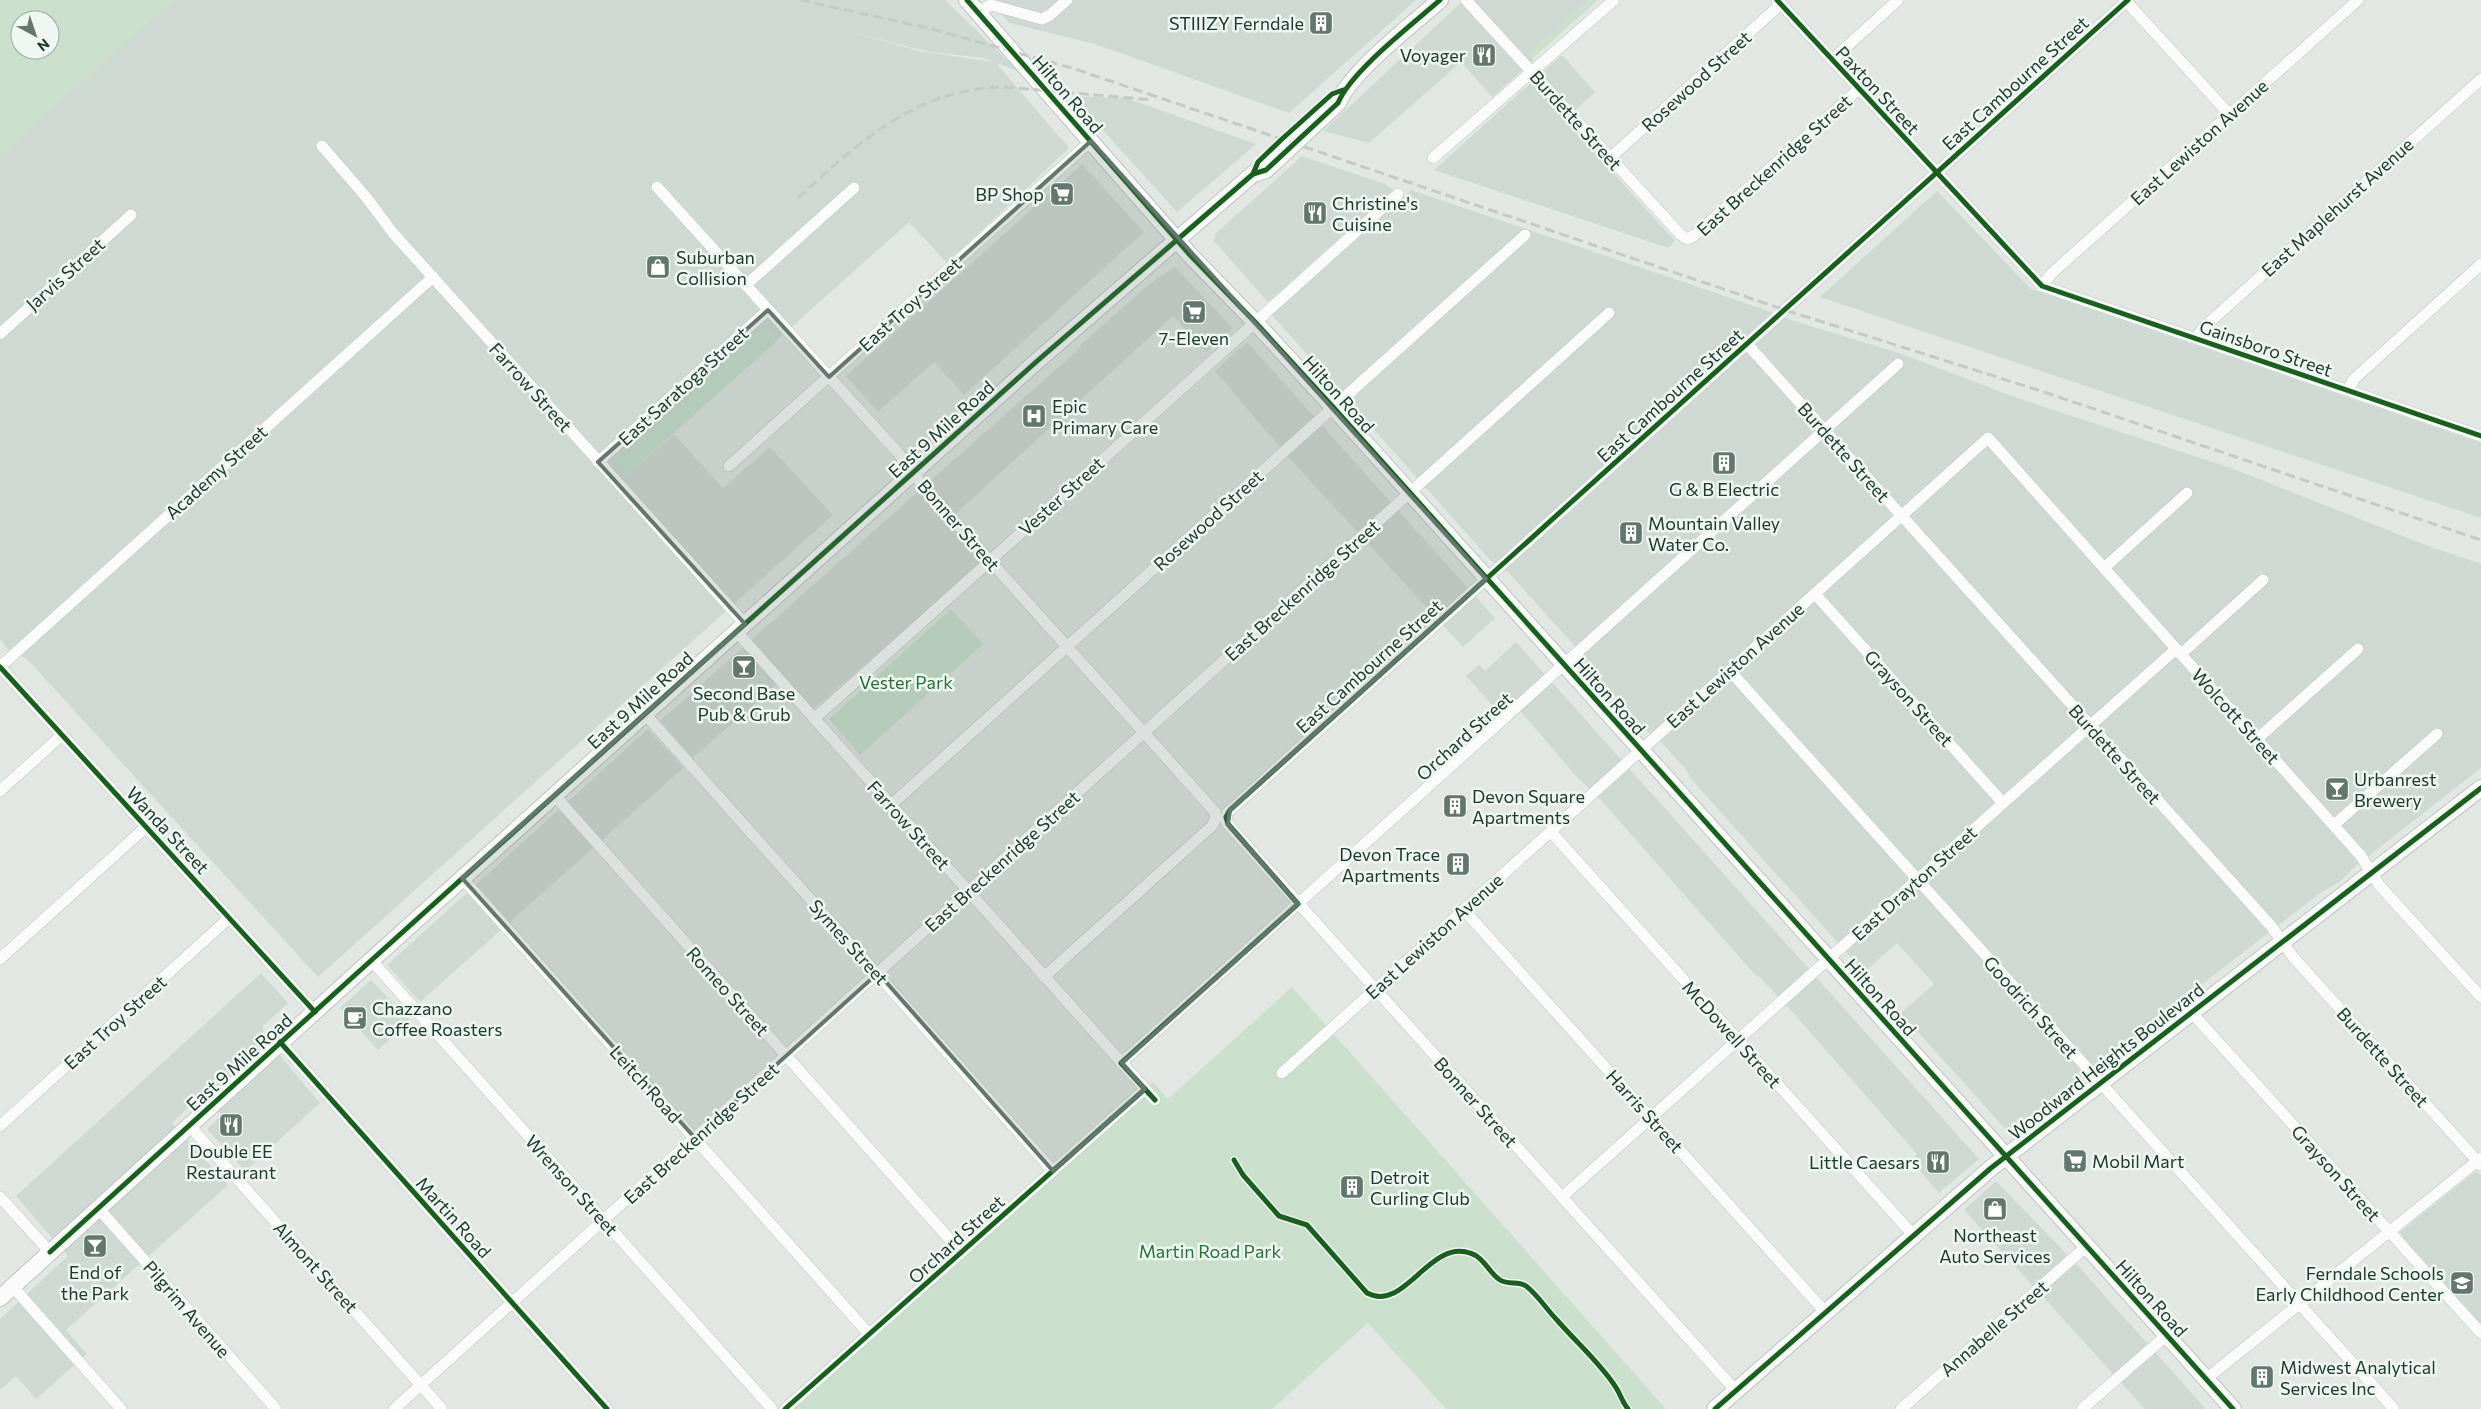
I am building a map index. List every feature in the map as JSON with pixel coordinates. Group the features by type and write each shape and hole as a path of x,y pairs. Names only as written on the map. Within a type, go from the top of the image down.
{"street":[{"path":"972,6 991,5 1042,19 1050,16 1067,0"},
{"name":"East 9 Mile Road","path":"0,1298 280,1042 914,472 1253,174 1266,170 1338,103 1343,90 1390,44 1440,0"},
{"name":"Burdette Street","path":"1466,0 1680,234 1687,239"},
{"path":"1433,158 1614,0"},
{"path":"1832,60 1898,0"},
{"path":"2126,0 2230,115"},
{"name":"East Cambourne Street","path":"1230,810 2126,0"},
{"name":"East Lewiston Avenue","path":"2042,286 2052,274 2358,0"},
{"name":"Paxton Street","path":"1779,2 2042,286"},
{"name":"Rosewood Street","path":"1610,158 1779,2"},
{"name":"Hilton Road","path":"972,6 1177,240 1333,407 2233,1409"},
{"name":"East Maplehurst Avenue","path":"2196,338 2212,321 2481,79"},
{"name":"East Breckenridge Street","path":"1687,239 1695,236 1859,89"},
{"name":"East Troy Street","path":"730,466 1091,141"},
{"name":"Farrow Street","path":"322,146 366,197 392,233 598,462 741,628 814,719 1155,1100"},
{"name":"Bonner Street","path":"657,187 914,472 1212,809 1216,816 1215,822 1044,976"},
{"path":"746,285 854,188"},
{"name":"Vester Street","path":"814,719 1398,194"},
{"name":"Jarvis Street","path":"0,334 131,214"},
{"name":"Rosewood Street","path":"891,805 1525,235"},
{"path":"2348,390 2354,379 2481,264"},
{"name":"Academy Street","path":"0,667 433,277"},
{"name":"Gainsboro Street","path":"2042,286 2481,436"},
{"name":"East Saratoga Street","path":"598,462 768,310"},
{"name":"East Breckenridge Street","path":"394,1409 1609,313"},
{"name":"Burdette Street","path":"1747,344 2274,930 2294,958 2480,1162"},
{"name":"Orchard Street","path":"1122,1063 1898,364"},
{"name":"East Lewiston Avenue","path":"1282,1073 1988,438"},
{"name":"Wolcott Street","path":"1988,438 2365,860 2379,885 2481,997"},
{"path":"2104,568 2187,493"},
{"name":"East Drayton Street","path":"1562,1197 2090,726 2263,580"},
{"name":"Grayson Street","path":"1815,594 2003,803"},
{"path":"2257,739 2358,649"},
{"name":"Wanda Street","path":"0,667 315,1012"},
{"name":"Goodrich Street","path":"1730,671 2394,1409"},
{"name":"Symes Street","path":"645,714 1053,1171"},
{"path":"2334,825 2437,734"},
{"path":"0,791 62,735"},
{"name":"Woodward Heights Boulevard","path":"1715,1409 2006,1156 2372,872 2480,791"},
{"name":"Romeo Street","path":"554,796 961,1252"},
{"name":"Bonner Street","path":"1230,810 1226,817 1228,824 1736,1391"},
{"path":"0,959 146,827"},
{"name":"McDowell Street","path":"1551,832 1914,1236"},
{"name":"Leitch Road","path":"462,878 869,1334"},
{"name":"Harris Street","path":"1464,910 1826,1313"},
{"name":"East Troy Street","path":"0,1126 229,918"},
{"name":"Wrenson Street","path":"372,961 772,1409"},
{"name":"Grayson Street","path":"2192,1013 2481,1333"},
{"name":"Martin Road","path":"280,1042 607,1409"},
{"name":"Orchard Street","path":"785,1409 1145,1089"},
{"name":"Almont Street","path":"189,1125 442,1409"},
{"path":"2206,1379 2389,1232 2480,1162"},
{"path":"0,1197 50,1252"},
{"name":"Pilgrim Avenue","path":"99,1208 276,1409"},
{"name":"Annabelle Street","path":"1901,1409 2087,1246"},
{"path":"13,1286 121,1409"},
{"path":"2082,1409 2167,1335"}],"highlighted area":[{"path":"1091,141 1486,579 1230,810 1228,824 1298,904 1122,1063 1145,1089 1053,1171 878,973 695,1138 462,878 745,624 598,462 768,310 829,377"}],"shaded area":[{"path":"0,0 945,0 1018,71 996,63 1069,148 947,263 909,222 777,340 765,327 616,462 627,475 674,434 723,488 770,447 833,515 318,977 27,659 7,648 0,639","holes":["848,31 929,52 984,58 993,62 919,51"]},
{"path":"989,0 1416,0 1289,113 1095,44 1009,23"},
{"path":"1464,0 1589,0 1529,53 1534,60 1492,97 1461,62 1369,143 1323,131"},
{"path":"1562,55 1595,92 1565,120 1675,241 1668,248 1434,170"},
{"path":"1072,96 1126,98 1256,144 1177,212"},
{"path":"1302,156 1385,184 1393,190 1268,302 1213,240 1216,237 1214,235"},
{"path":"1082,164 1144,232 964,395 934,362 878,412 846,376"},
{"path":"1411,190 1785,318 1902,354 2017,398 2231,468 2433,548 2481,564 2481,768 2352,869 2340,882 2320,893 2009,1133 1901,1013 1934,984 1897,943 1864,972 1691,779 1686,770 1662,743 1650,734 1582,659 1572,643 1508,572 1491,561 1272,315"},
{"path":"1937,191 2031,289 2481,443 2481,518 1820,297"},
{"path":"1175,267 1233,328 1206,352 1173,316 951,518 986,558 809,713 780,681 693,758 660,721 1081,347 1080,345 1153,281"},
{"path":"1247,342 1495,618 1463,647 1290,459 1215,371"},
{"path":"1516,642 1979,1159 1939,1193 1911,1161 1917,1154 1788,1007 1759,976 1757,977 1521,712 1508,723 1466,676 1479,665 1485,671"},
{"path":"648,729 683,768 420,1002 387,965"},
{"path":"261,973 288,1003 263,1026 264,1037 320,1103 245,1171 207,1129 222,1115 202,1094 172,1123 228,1185 66,1330 87,1354 36,1399 16,1376 0,1390 0,1319 68,1256 16,1196"},
{"path":"371,980 410,1021 378,1050 340,1008"},
{"name":"Ferndale Schools Early Childhood Center","path":"2476,1171 2481,1175 2481,1325 2405,1241 2400,1232"},
{"path":"1996,1181 2080,1268 2206,1409 2145,1409 1964,1210"}],"green space":[{"path":"0,0 172,1 0,156"},
{"path":"1589,0 1598,0 1533,58 1529,53"},
{"path":"765,327 777,341 627,475 615,462"},
{"name":"Vester Park","path":"951,609 983,644 860,755 829,719"},
{"name":"Martin Road Park","path":"1292,987 1666,1409 1446,1409 1368,1323 1272,1409 786,1409 1153,1082 1168,1099"}],"railway":[{"path":"800,0 932,29 1075,69 1785,310 2038,390 2481,540"},
{"path":"798,198 844,157 891,122 917,108 944,97 973,90 1004,87 1153,100"}],"cycle path":[{"path":"967,0 1190,255 1333,407 2233,1409"},
{"path":"50,1252 1036,362 1253,174 1266,170 1338,103 1345,90 1369,63 1440,0"},
{"path":"1777,0 2042,286 2481,436"},
{"path":"1155,1100 1121,1063 1298,904 1228,824 1226,817 1230,810 2128,0"},
{"path":"1253,174 1258,162 1282,139 1332,94 1343,90"},
{"path":"0,667 315,1012"},
{"path":"1715,1409 1991,1168 2481,788"},
{"path":"280,1042 607,1409"},
{"path":"785,1409 1145,1089"},
{"path":"1234,1160 1243,1175 1279,1216 1307,1225 1367,1293 1381,1296 1393,1293 1442,1256 1455,1252 1475,1255 1500,1280 1526,1286 1602,1369 1615,1386 1628,1409"}],"place":[{"name":"STIIIZY Ferndale","path":"1321,23"},
{"name":"Voyager","path":"1484,55"},
{"name":"BP Shop","path":"1062,194"},
{"name":"Christine's Cuisine","path":"1315,213"},
{"name":"Suburban Collision","path":"658,267"},
{"name":"7-Eleven","path":"1194,312"},
{"name":"Epic Primary Care","path":"1034,416"},
{"name":"G & B Electric","path":"1724,463"},
{"name":"Mountain Valley Water Co.","path":"1631,533"},
{"name":"Second Base Pub & Grub","path":"744,667"},
{"name":"Urbanrest Brewery","path":"2337,789"},
{"name":"Devon Square Apartments","path":"1455,806"},
{"name":"Devon Trace Apartments","path":"1458,864"},
{"name":"Chazzano Coffee Roasters","path":"355,1018"},
{"name":"Double EE Restaurant","path":"231,1125"},
{"name":"Mobil Mart","path":"2075,1161"},
{"name":"Little Caesars","path":"1938,1162"},
{"name":"Detroit Curling Club","path":"1352,1187"},
{"name":"Northeast Auto Services","path":"1995,1209"},
{"name":"End of the Park","path":"95,1246"},
{"name":"Ferndale Schools Early Childhood Center","path":"2462,1283"},
{"name":"Midwest Analytical Services Inc","path":"2262,1377"}]}
